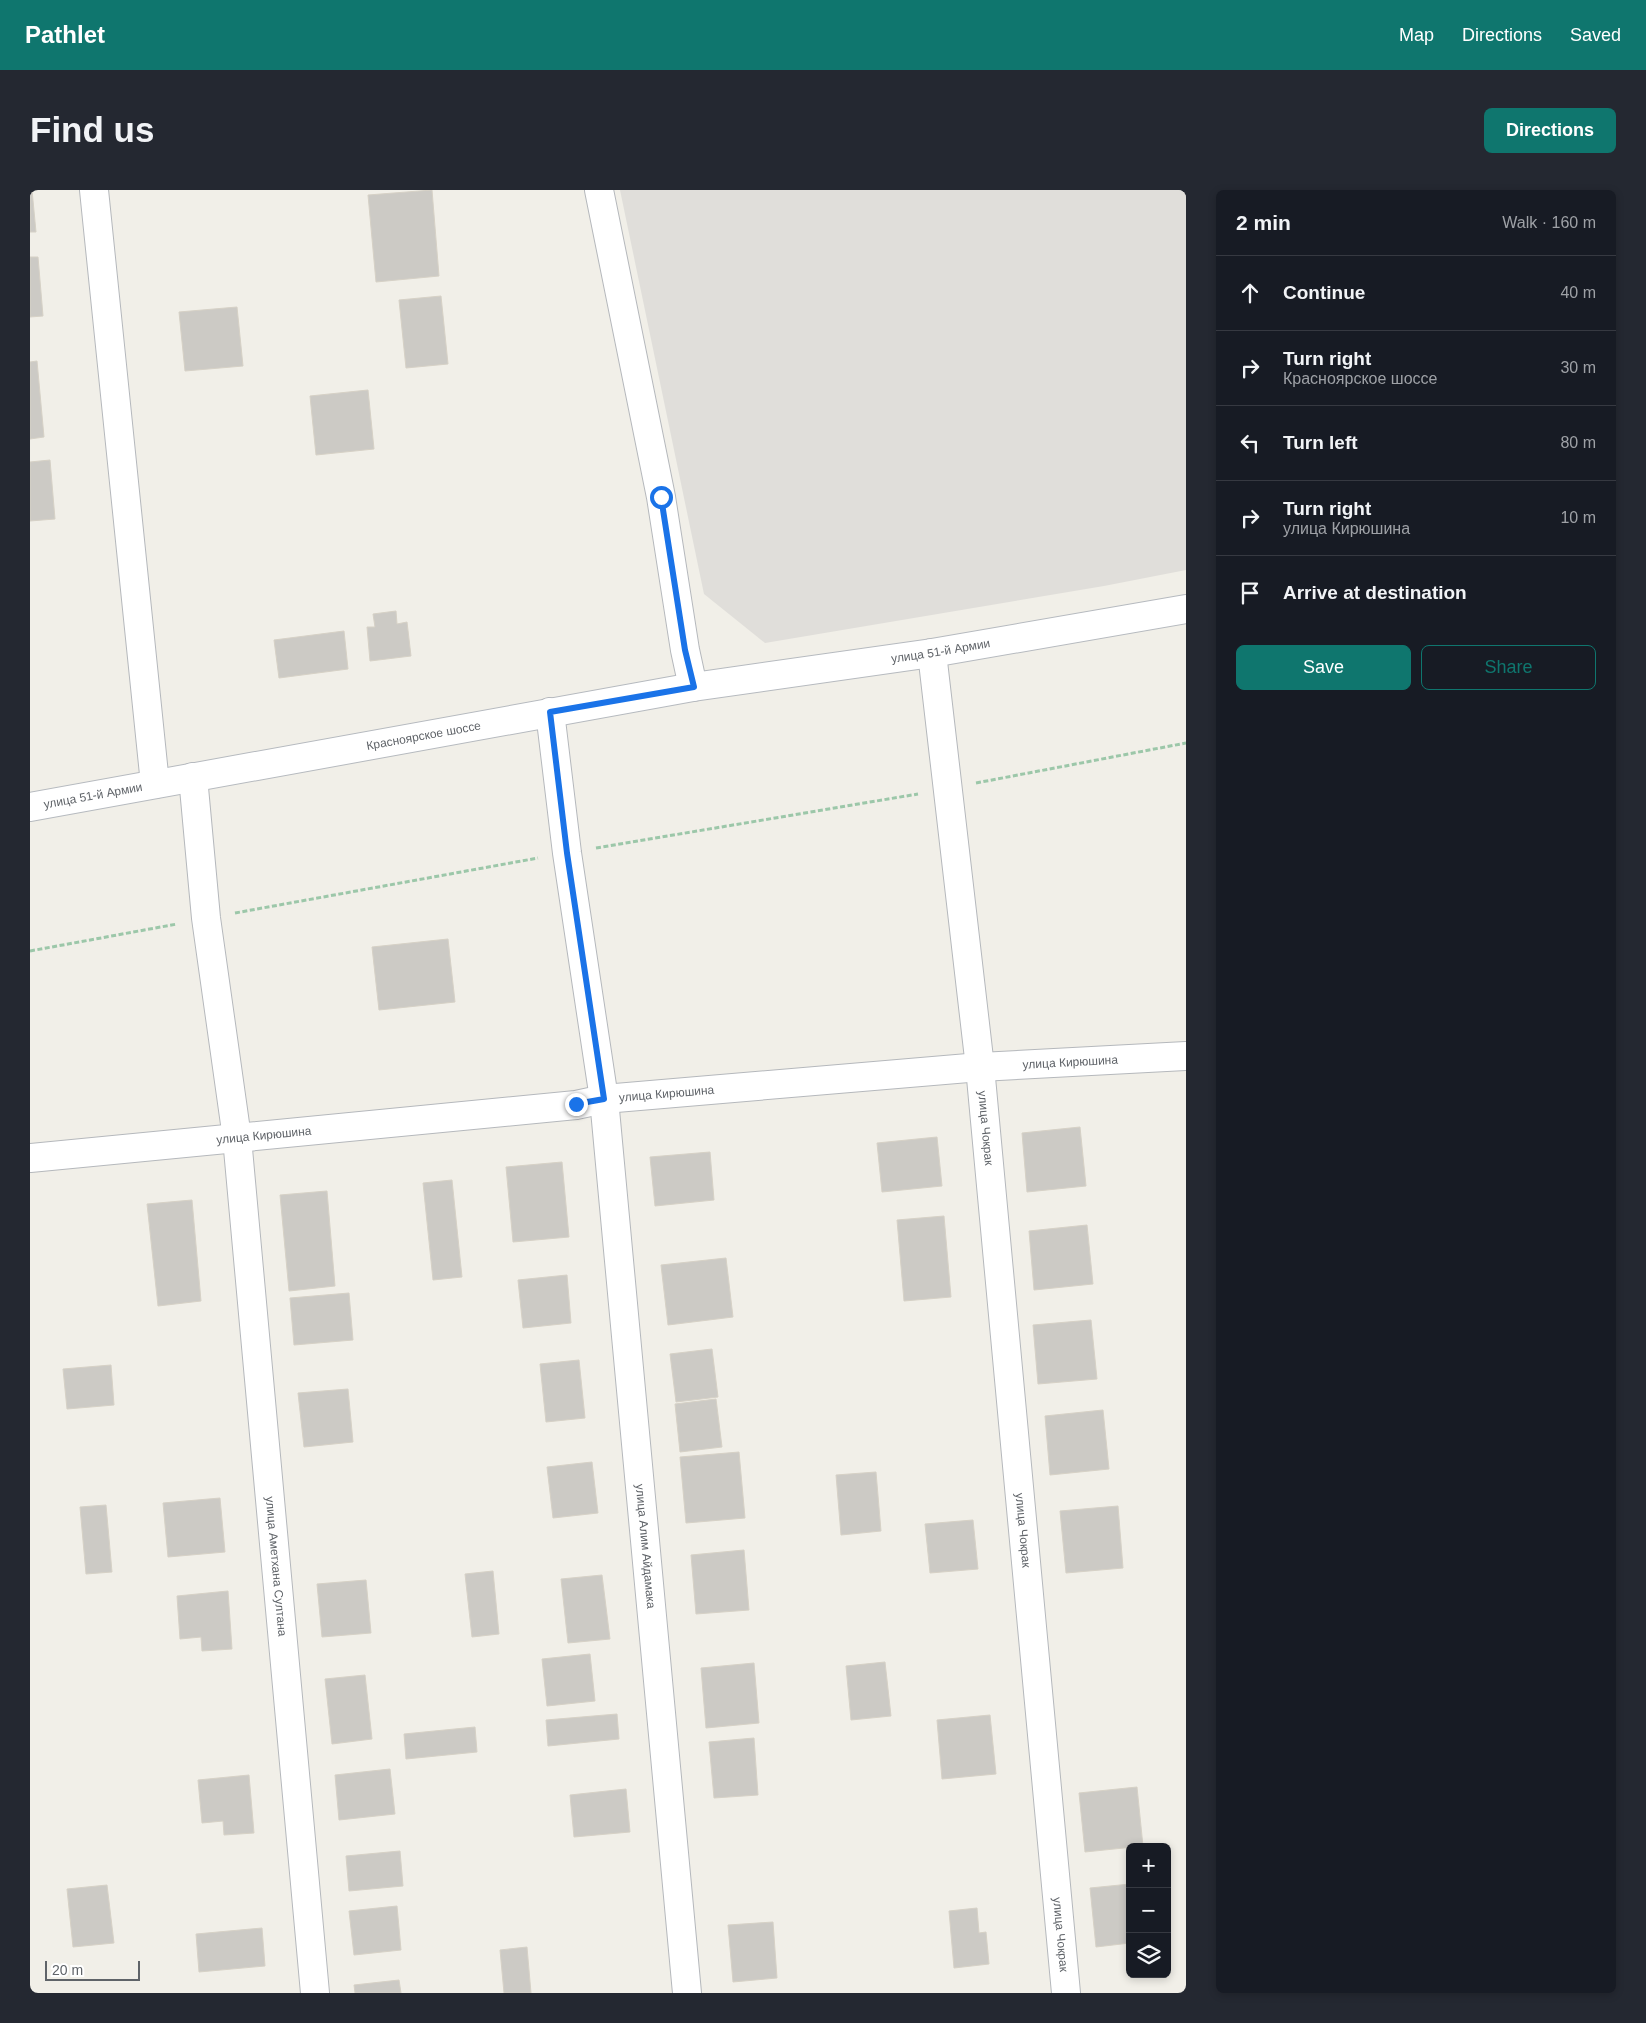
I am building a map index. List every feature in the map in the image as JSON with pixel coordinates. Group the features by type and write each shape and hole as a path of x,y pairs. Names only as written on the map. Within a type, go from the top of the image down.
{"street":[{"path":"94,190 155,784"},
{"path":"599,190 661,497 685,650 694,687"},
{"name":"улица 51-й Армии","path":"694,687 932,653 1186,610"},
{"name":"улица Чокрак","path":"932,653 980,1067 1066,1993"},
{"name":"Красноярское шоссе","path":"155,784 694,687"},
{"name":"улица Алим Айдамака","path":"550,712 567,853 604,1099 687,1993"},
{"name":"улица Аметхана Султана","path":"193,777 206,918 237,1138 315,1993"},
{"name":"улица 51-й Армии","path":"30,807 155,784"},
{"name":"улица Кирюшина","path":"30,1158 576,1104 604,1099 980,1067 1186,1056"}],"path":[{"path":"30,951 567,853 947,789 1186,743"}],"shaded area":[{"path":"620,190 1186,190 1186,570 1104,586 765,643 704,594"}],"building":[{"path":"30,190 32,190 36,232 30,232"},
{"path":"432,190 439,276 376,282 368,195"},
{"path":"30,257 38,257 43,316 30,317"},
{"path":"441,296 448,364 406,368 399,300"},
{"path":"237,307 243,366 185,371 179,312"},
{"path":"37,361 44,437 30,439 30,362"},
{"path":"368,390 374,449 316,455 310,396"},
{"path":"50,460 55,519 30,521 30,462"},
{"path":"396,611 397,624 407,622 411,656 370,661 367,627 375,627 373,614"},
{"path":"344,631 348,669 279,678 274,640"},
{"path":"448,939 455,1002 379,1010 372,947"},
{"path":"1080,1127 1086,1186 1027,1192 1022,1133"},
{"path":"937,1137 942,1186 882,1192 877,1143"},
{"path":"710,1152 714,1200 655,1206 650,1157"},
{"path":"562,1162 569,1237 513,1242 506,1167"},
{"path":"452,1180 462,1277 433,1280 423,1183"},
{"path":"327,1191 335,1286 289,1291 280,1195"},
{"path":"192,1200 201,1301 158,1306 147,1204"},
{"path":"944,1216 951,1297 904,1301 897,1220"},
{"path":"1087,1225 1093,1284 1034,1290 1029,1231"},
{"path":"726,1258 733,1317 668,1325 661,1265"},
{"path":"567,1275 571,1323 523,1328 518,1280"},
{"path":"349,1293 353,1340 294,1345 290,1298"},
{"path":"1091,1320 1097,1379 1038,1384 1033,1325"},
{"path":"712,1349 718,1397 676,1402 670,1354"},
{"path":"579,1360 585,1418 546,1422 540,1364"},
{"path":"111,1365 114,1405 67,1409 63,1369"},
{"path":"348,1389 353,1442 304,1447 298,1393"},
{"path":"716,1399 722,1447 680,1452 675,1404"},
{"path":"1103,1410 1109,1469 1050,1475 1045,1416"},
{"path":"739,1452 745,1518 686,1523 680,1457"},
{"path":"592,1462 598,1513 553,1518 547,1467"},
{"path":"876,1472 881,1531 841,1535 836,1475"},
{"path":"220,1498 225,1552 168,1557 163,1503"},
{"path":"106,1505 112,1572 86,1574 80,1507"},
{"path":"1118,1506 1123,1568 1066,1573 1060,1511"},
{"path":"973,1520 978,1569 930,1573 925,1524"},
{"path":"744,1550 749,1610 696,1614 691,1555"},
{"path":"493,1571 499,1634 472,1637 465,1574"},
{"path":"602,1575 610,1639 568,1643 561,1579"},
{"path":"366,1580 371,1633 322,1637 317,1584"},
{"path":"228,1591 232,1649 202,1651 201,1637 180,1639 177,1596"},
{"path":"590,1654 595,1701 547,1706 542,1659"},
{"path":"885,1662 891,1716 851,1720 846,1666"},
{"path":"754,1663 759,1723 706,1728 701,1668"},
{"path":"365,1675 372,1739 332,1744 325,1679"},
{"path":"617,1714 619,1739 548,1746 546,1720"},
{"path":"990,1715 996,1774 942,1779 937,1720"},
{"path":"475,1727 477,1752 406,1759 404,1734"},
{"path":"754,1738 758,1795 714,1798 709,1742"},
{"path":"390,1769 395,1814 339,1820 335,1775"},
{"path":"249,1775 254,1833 224,1835 223,1821 202,1823 198,1780"},
{"path":"1137,1787 1143,1843 1126,1843 1126,1848 1085,1852 1079,1793"},
{"path":"626,1789 630,1832 574,1837 570,1795"},
{"path":"400,1851 403,1886 349,1891 346,1856"},
{"path":"1126,1884 1126,1943 1096,1947 1090,1888"},
{"path":"107,1885 114,1943 73,1947 67,1889"},
{"path":"397,1906 401,1950 354,1955 349,1911"},
{"path":"977,1908 979,1933 986,1932 989,1964 954,1968 949,1911"},
{"path":"773,1922 777,1978 733,1982 728,1925"},
{"path":"262,1928 265,1966 199,1972 196,1934"},
{"path":"527,1947 531,1993 504,1993 500,1950"},
{"path":"399,1980 401,1993 355,1993 354,1985"}],"route":[{"path":"576,1104 604,1099 567,853 550,712 694,687 685,650 661,497"}]}
